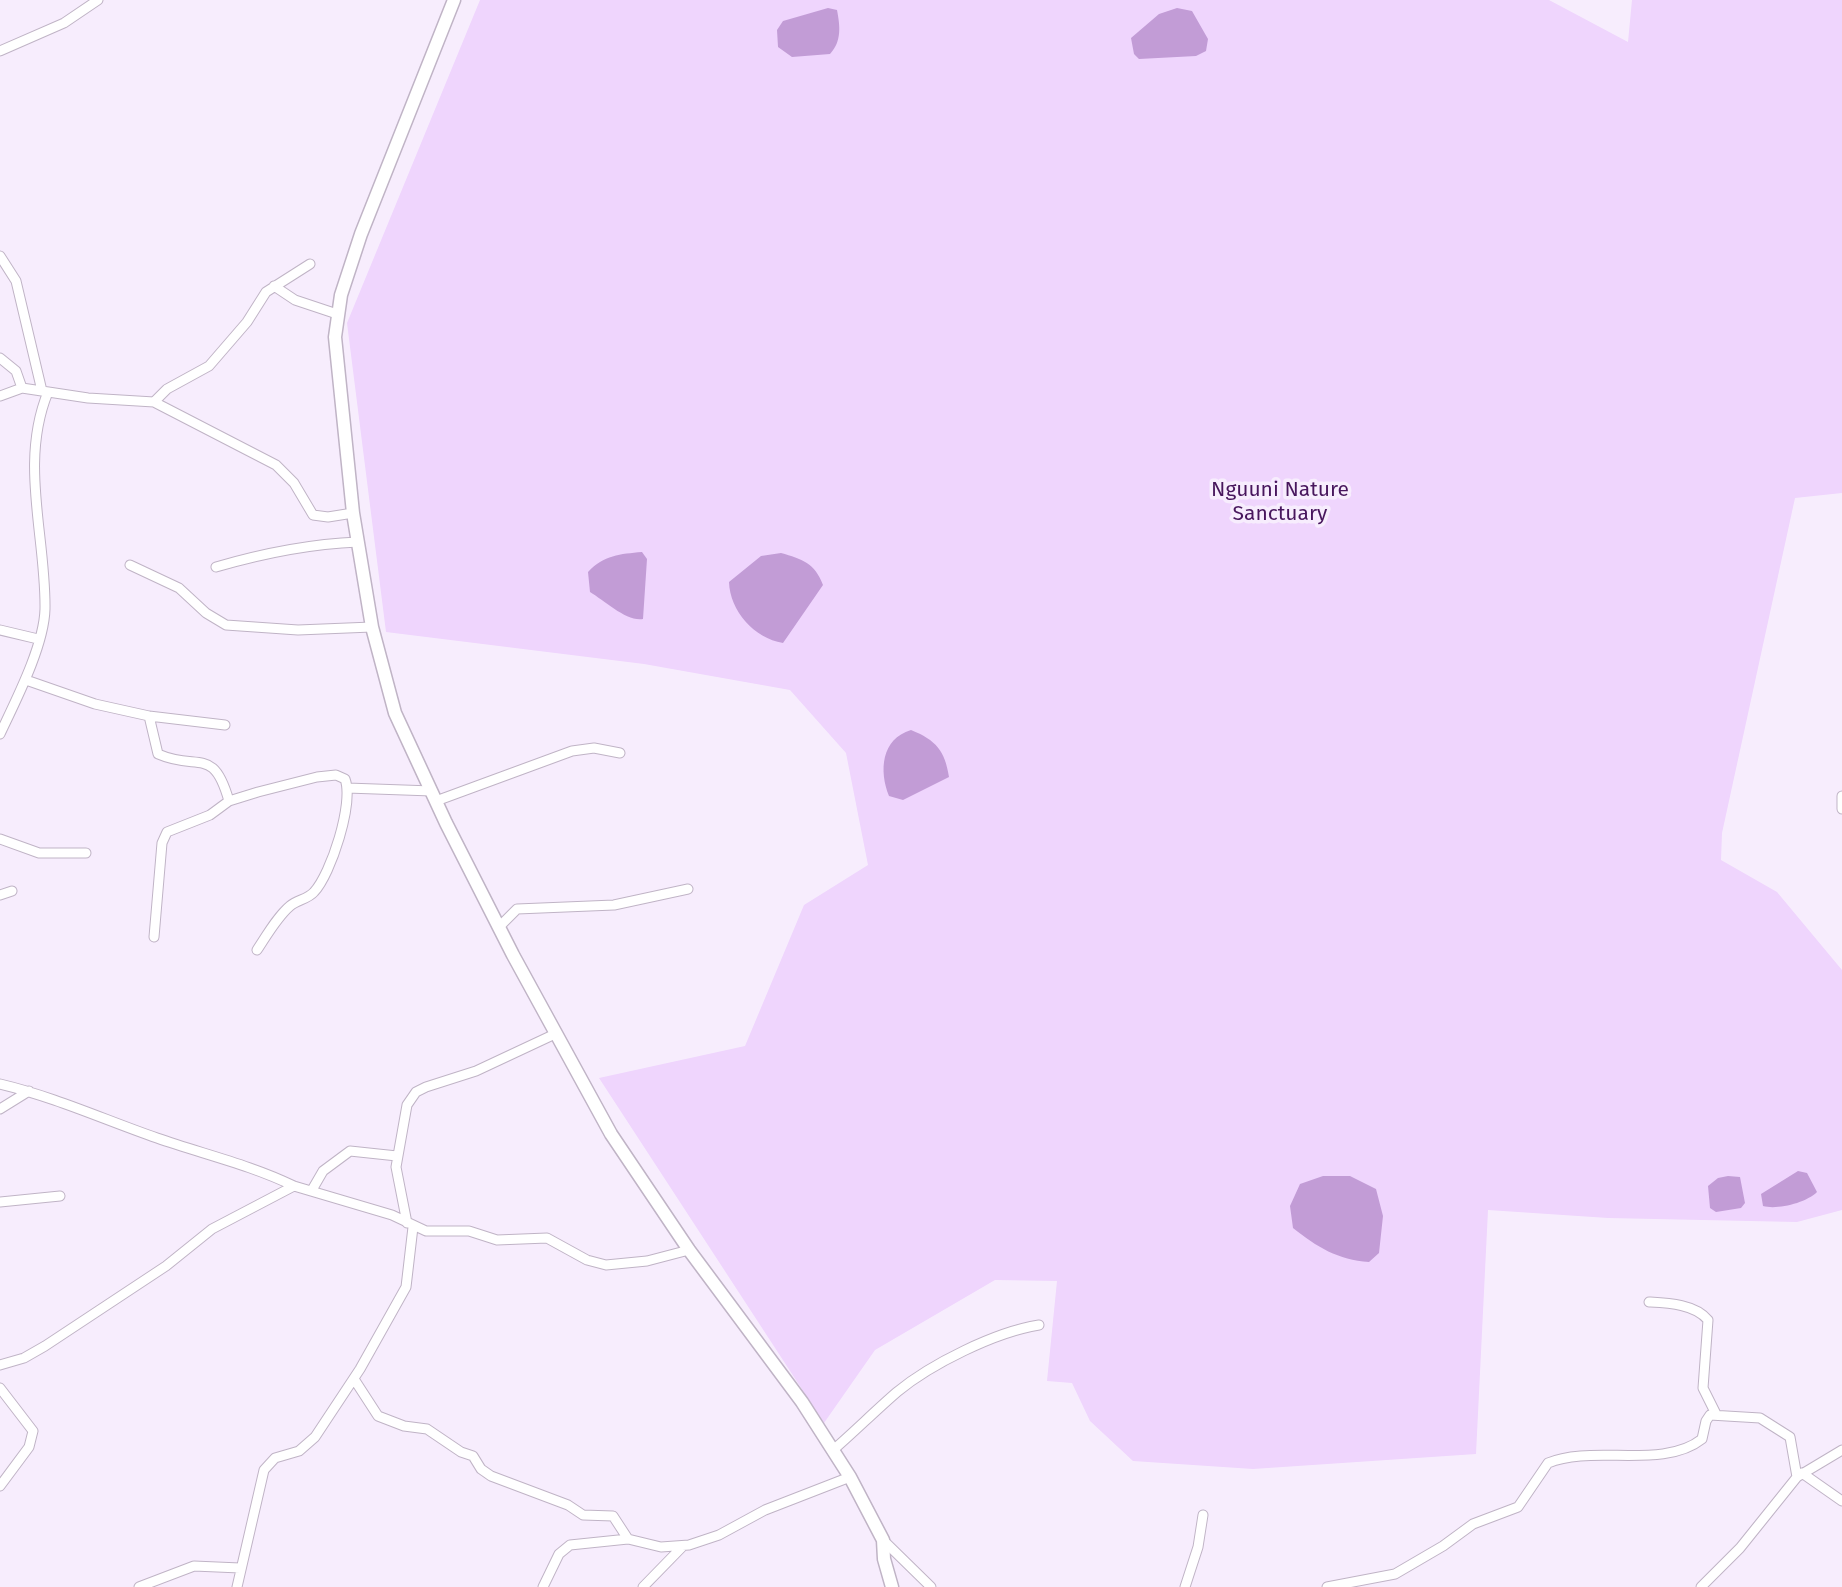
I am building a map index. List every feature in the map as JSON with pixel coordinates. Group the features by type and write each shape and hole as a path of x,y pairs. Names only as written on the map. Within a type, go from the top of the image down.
{"main road":[{"path":"454,0 366,221 337,314 335,337 353,513 372,626 389,698 499,928 611,1134 689,1250 802,1402 850,1477 883,1541 884,1559 892,1587"}],"street":[{"path":"0,51 64,23 98,0"},
{"path":"0,256 16,281 45,392 34,442 36,524 45,611 26,680 0,734"},
{"path":"154,402 167,389 209,366 247,322 261,298 274,286 310,264"},
{"path":"274,286 295,300 337,314"},
{"path":"0,358 16,371 22,388"},
{"path":"0,396 22,388 118,401 154,402 276,465 294,483 313,515 328,517 353,513"},
{"path":"216,567 288,548 358,542"},
{"path":"130,565 179,588 206,613 226,625 298,630 372,626"},
{"path":"0,630 38,639"},
{"path":"26,680 95,704 149,716 225,725"},
{"path":"149,716 158,754 214,767 222,778 229,801"},
{"path":"347,788 434,796 572,751 594,748 620,753"},
{"path":"154,937 163,838 167,832 210,815 229,801 317,777 341,776 345,779 347,788 339,840 318,886 312,894 291,905 257,950"},
{"path":"1842,796 1842,809"},
{"path":"0,839 39,853 86,853"},
{"path":"499,928 517,909 614,905 688,889"},
{"path":"0,895 12,891"},
{"path":"237,1587 266,1465 275,1458 299,1451 309,1443 354,1379 406,1287 410,1225 397,1156 407,1105 416,1092 476,1071 555,1034"},
{"path":"0,1084 29,1091 174,1144 268,1173 294,1186 392,1215 410,1225 438,1233 469,1231 497,1240 547,1238 587,1260 606,1265 647,1262 689,1250"},
{"path":"0,1109 29,1091"},
{"path":"312,1190 323,1171 350,1151 397,1156"},
{"path":"1,1367 45,1346 166,1266 230,1218 294,1186"},
{"path":"0,1202 60,1196"},
{"path":"1649,1302 1683,1306 1702,1313 1708,1320 1703,1388 1716,1414"},
{"path":"832,1451 899,1390 990,1337 1039,1325"},
{"path":"354,1379 382,1418 404,1426 427,1429 474,1457 485,1472 544,1499 568,1505 583,1515 613,1516 628,1539"},
{"path":"0,1388 33,1432 29,1447 0,1486"},
{"path":"1327,1587 1356,1584 1395,1574 1443,1546 1473,1524 1518,1507 1548,1463 1570,1458 1679,1450 1702,1439 1708,1417 1716,1414 1760,1418 1790,1437 1800,1475 1842,1501"},
{"path":"1702,1587 1740,1548 1800,1475 1842,1450"},
{"path":"543,1587 559,1554 567,1546 628,1539 661,1546 706,1540 765,1510 850,1477"},
{"path":"1185,1587 1198,1547 1203,1515"},
{"path":"883,1541 931,1587"},
{"path":"643,1587 683,1545"},
{"path":"139,1587 194,1566 240,1569"}],"green space":[{"name":"Nguuni Nature Sanctuary","path":"480,0 1549,0 1628,42 1632,0 1842,0 1842,493 1795,498 1722,833 1721,860 1777,892 1842,970 1842,1210 1797,1222 1608,1218 1488,1210 1476,1454 1253,1469 1133,1461 1090,1421 1072,1383 1047,1381 1057,1281 995,1280 875,1350 824,1423 599,1078 745,1046 804,905 868,865 846,753 790,690 644,664 386,632 347,323"}],"shaded area":[{"path":"828,8 837,10 839,28 837,44 830,54 792,57 778,47 777,30 783,21"},
{"path":"1177,8 1192,11 1208,39 1206,51 1196,56 1139,59 1134,54 1131,38 1159,14"},
{"path":"642,552 647,559 643,619 637,619 623,614 590,592 588,572 606,559"},
{"path":"781,553 807,563 823,585 783,643 762,635 746,622 734,603 729,582 761,556"},
{"path":"911,730 933,742 938,748 945,760 949,777 903,800 889,796 884,776 885,757 894,741"},
{"path":"1798,1171 1807,1173 1817,1192 1791,1205 1763,1206 1761,1194"},
{"path":"1323,1176 1350,1176 1376,1189 1383,1216 1379,1253 1369,1262 1347,1259 1328,1251 1293,1228 1290,1206 1300,1184"},
{"path":"1740,1177 1745,1203 1741,1208 1716,1212 1710,1208 1708,1186 1718,1178"}]}
